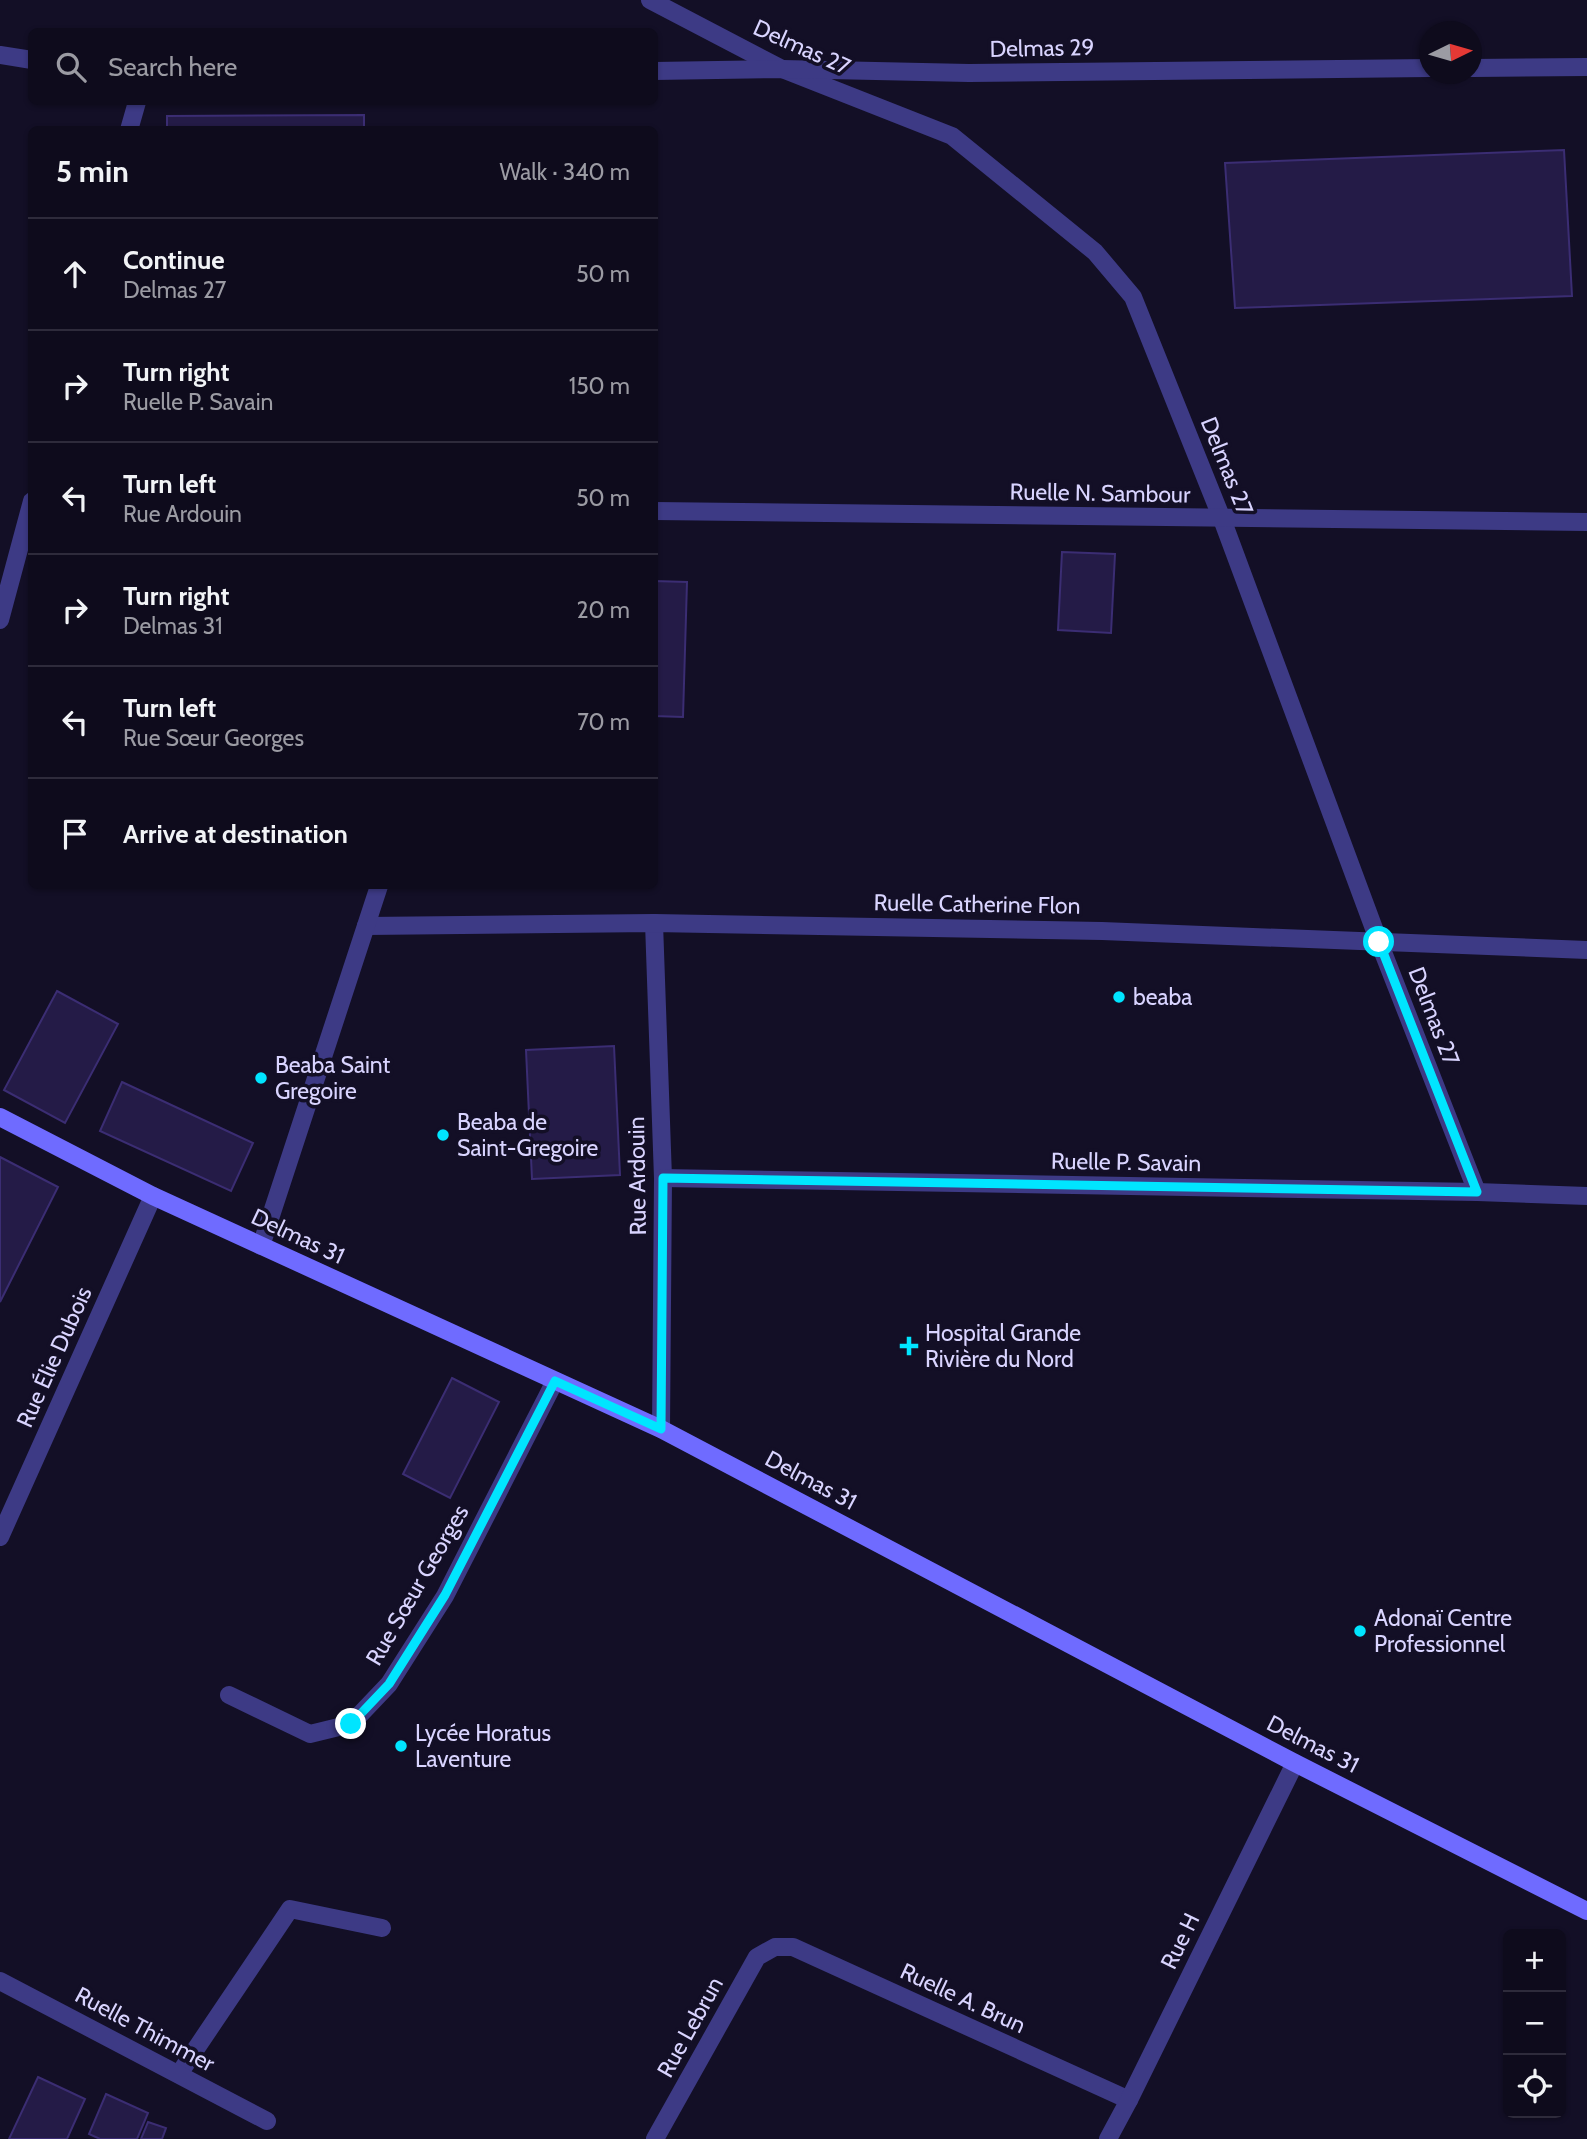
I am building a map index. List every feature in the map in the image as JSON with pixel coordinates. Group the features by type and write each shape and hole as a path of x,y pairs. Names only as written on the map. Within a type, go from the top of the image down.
{"street":[{"name":"Delmas 27","path":"650,0 782,69 953,136 1096,252 1133,297 1222,519 1379,942 1477,1192"},
{"path":"0,55 28,59"},
{"path":"1482,68 1587,67"},
{"name":"Delmas 29","path":"658,71 782,69 969,73 1419,68"},
{"path":"131,126 136,105"},
{"name":"Ruelle N. Sambour","path":"658,511 1587,522"},
{"path":"0,620 28,516"},
{"path":"261,1246 378,889"},
{"name":"Ruelle Catherine Flon","path":"366,926 653,923 1102,931 1587,950"},
{"name":"Rue Ardouin","path":"653,923 663,1178 661,1429"},
{"name":"Delmas 31","path":"0,1116 153,1196 661,1429 1295,1763 1587,1911"},
{"name":"Ruelle P. Savain","path":"663,1178 1587,1196"},
{"name":"Rue Élie Dubois","path":"0,1537 153,1196"},
{"name":"Rue Sœur Georges","path":"229,1695 310,1734 351,1724 389,1684 445,1595 555,1381"},
{"name":"Rue H","path":"1108,2139 1295,1763"},
{"path":"179,2074 290,1909 382,1928"},
{"name":"Ruelle A. Brun","path":"775,1947 793,1947 1129,2100"},
{"name":"Rue Lebrun","path":"655,2139 757,1957 775,1947"},
{"name":"Ruelle Thimmer","path":"0,1980 267,2121"}],"building":[{"path":"364,115 364,126 167,126 167,116"},
{"path":"1564,150 1572,296 1235,308 1225,163"},
{"path":"1062,552 1115,554 1111,633 1058,630"},
{"path":"658,581 687,582 683,717 658,716"},
{"path":"57,991 118,1024 65,1123 4,1090"},
{"path":"614,1046 620,1175 532,1179 526,1050"},
{"path":"122,1082 253,1143 231,1191 100,1131"},
{"path":"0,1157 58,1187 0,1302"},
{"path":"452,1378 499,1402 450,1498 403,1474"},
{"path":"38,2077 85,2099 67,2139 9,2139"},
{"path":"106,2094 148,2113 137,2139 100,2139 89,2134"},
{"path":"148,2122 166,2128 162,2139 141,2139"}],"place":[{"name":"beaba","path":"1119,997"},
{"name":"Beaba Saint Gregoire","path":"261,1078"},
{"name":"Beaba de Saint-Gregoire","path":"443,1135"},
{"name":"Hospital Grande Rivière du Nord","path":"909,1346"},
{"name":"Adonaï Centre Professionnel","path":"1360,1631"},
{"name":"Lycée Horatus Laventure","path":"401,1746"}],"route":[{"path":"351,1724 389,1684 445,1595 555,1381 661,1429 663,1178 1477,1192 1379,942"}]}
